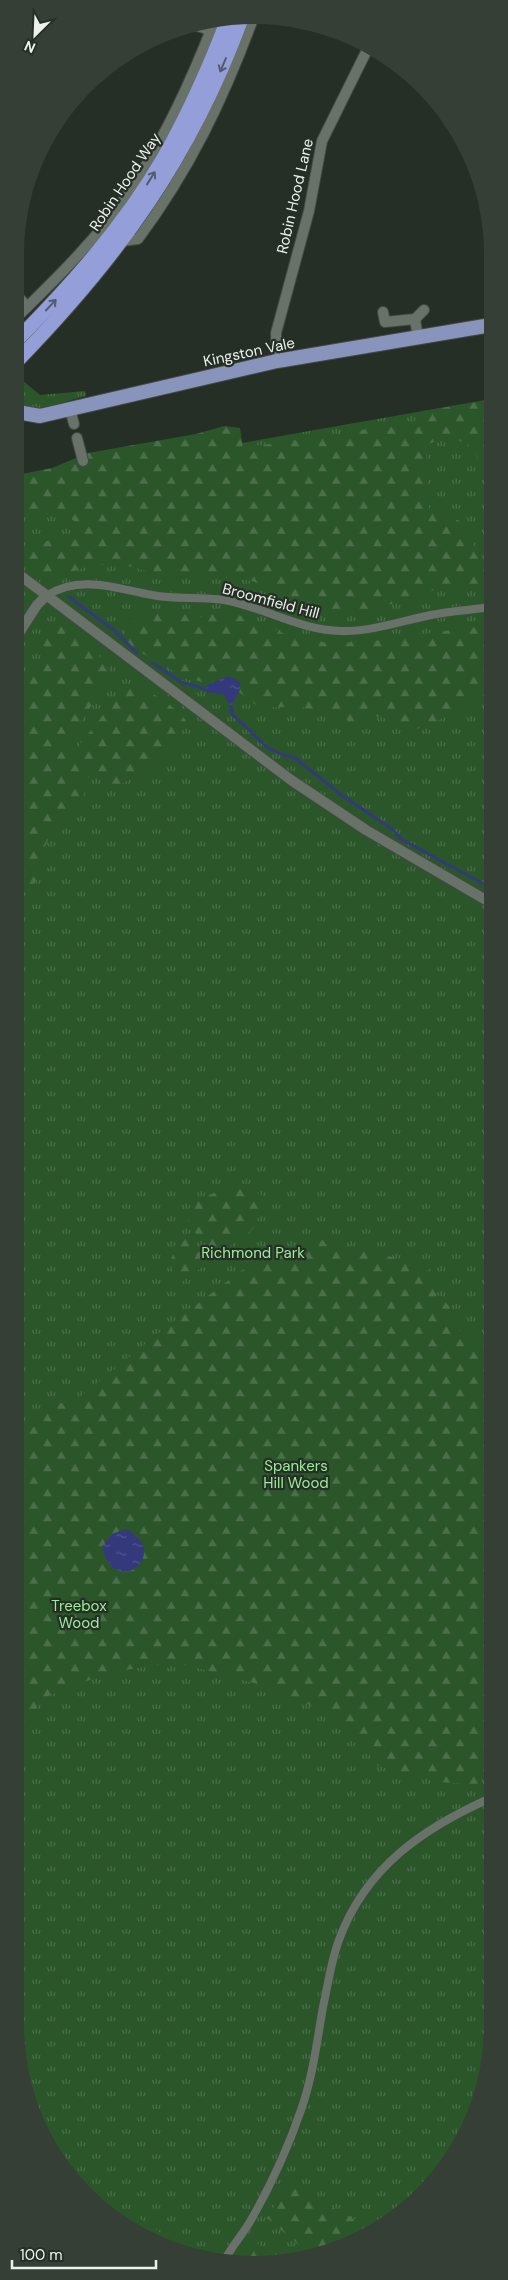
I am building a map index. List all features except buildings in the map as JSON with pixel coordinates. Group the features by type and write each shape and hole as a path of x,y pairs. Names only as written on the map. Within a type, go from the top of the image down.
{"highway":[{"name":"Robin Hood Way","path":"24,354 71,305 122,241 172,166 205,107 239,24"},
{"name":"Robin Hood Way","path":"24,332 100,249 147,184 176,136 200,89 225,26"}],"main road":[{"name":"Kingston Vale","path":"24,413 40,416 277,361 484,326"},
{"path":"24,419 40,416"}],"street":[{"name":"Robin Hood Way","path":"122,241 138,239 174,188 200,143 230,80 252,24"},
{"name":"Robin Hood Way","path":"24,310 73,261 132,187 165,132 211,28"},
{"name":"Robin Hood Lane","path":"277,361 276,333 309,211 322,141 365,52"},
{"path":"24,303 27,307"},
{"path":"383,312 385,322 415,319 424,310"},
{"path":"415,319 418,338"},
{"path":"70,408 74,424"},
{"path":"77,438 82,461"},
{"path":"24,579 291,780 366,830 484,899"},
{"name":"Broomfield Hill","path":"46,596 59,587 72,584 97,584 159,596 223,600 256,609 309,628 342,631 484,608"},
{"path":"24,625 37,605 46,596"},
{"path":"228,2255 273,2178 301,2109 318,2044 333,1963 339,1940 352,1911 369,1885 387,1863 409,1844 441,1823 484,1802"}],"green space":[{"path":"24,382 40,395 85,391 86,396 33,411 24,409"},
{"name":"Richmond Park","path":"484,400 484,2041 480,2071 472,2100 461,2128 437,2166 417,2189 394,2209 356,2233 328,2244 299,2252 269,2256 239,2256 209,2252 180,2244 152,2233 114,2209 102,2199 71,2166 47,2128 36,2100 28,2071 24,2041 24,479 123,464"},
{"path":"484,401 484,459 478,459 468,444 456,440 436,441 426,446 429,508 460,521 484,564 484,587 443,587 373,610 344,615 303,608 253,581 214,576 160,575 118,563 86,567 57,577 35,571 24,559 24,548 86,529 62,513 24,517 24,474 52,468 88,453 196,434 224,426 240,428 243,448 414,422 423,411"},
{"path":"226,611 268,625 293,639 330,643 372,642 396,635 434,633 467,627 484,628 484,697 440,720 417,729 402,727 382,717 374,716 352,723 330,713 307,708 260,708 226,682 201,682 178,673 136,650 124,640 124,630 142,613 172,612 200,617"},
{"path":"57,621 86,638 112,674 61,752 73,752 110,707 135,682 170,705 186,720 176,748 152,768 116,787 93,777 82,778 85,787 83,806 53,831 42,856 39,875 34,885 24,890 24,692 26,692 43,652 43,636"},
{"path":"239,1183 267,1198 252,1230 217,1256 187,1224 197,1200"},
{"path":"183,1234 209,1262 176,1286 170,1261"},
{"name":"Spankers Hill Wood","path":"321,1240 429,1266 435,1292 449,1306 461,1333 484,1337 484,1771 477,1785 439,1782 378,1766 342,1718 258,1684 174,1662 108,1673 38,1700 24,1752 24,1422 48,1405 75,1401 155,1336 274,1246 289,1258"},
{"path":"288,2184 368,2225 342,2239 305,2250 267,2218"},
{"path":"133,2214 173,2241 152,2233 129,2219"},
{"path":"253,2240 272,2256 269,2256 242,2256"}],"water":[{"path":"228,676 240,682 240,690 231,706 223,694 206,692 205,686"},
{"path":"126,1529 138,1538 143,1547 144,1556 140,1564 125,1572 116,1569 108,1562 102,1547 112,1534"}],"waterway":[{"path":"69,597 115,631 137,653"},
{"path":"153,663 181,682 205,689"},
{"path":"231,706 232,714 268,748 295,758 340,794 392,829 401,839 484,884"}],"park label":[{"name":"Treebox Wood","path":"79,1614"}]}
